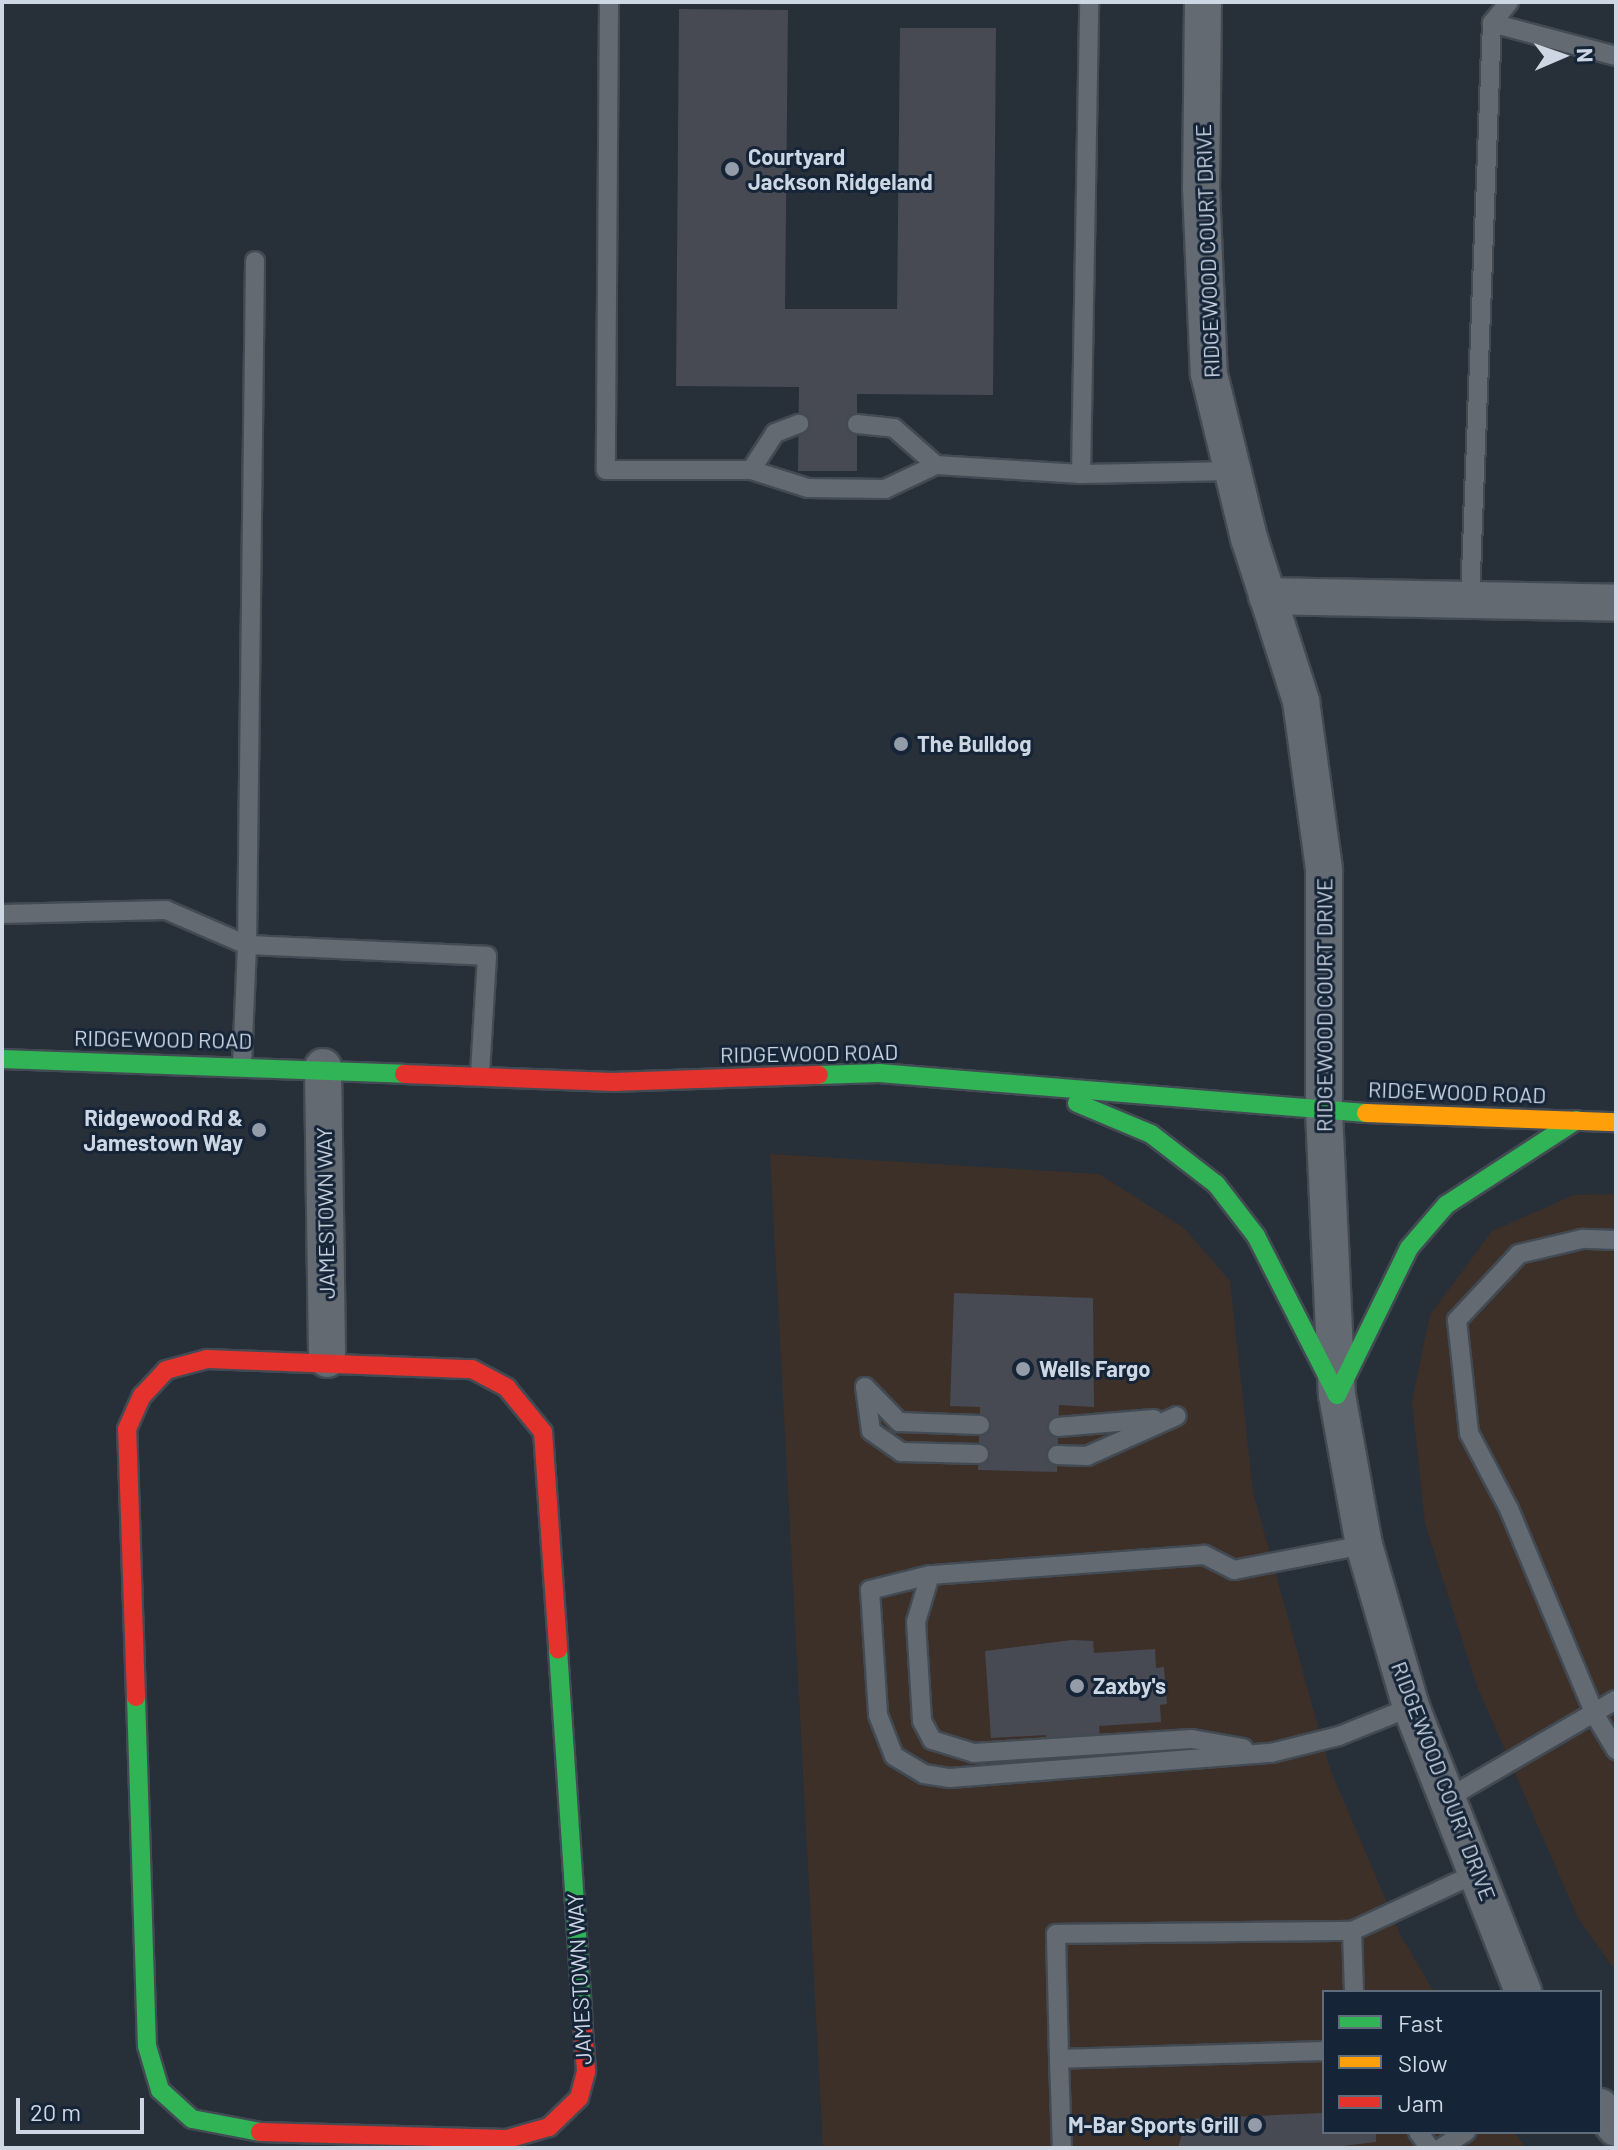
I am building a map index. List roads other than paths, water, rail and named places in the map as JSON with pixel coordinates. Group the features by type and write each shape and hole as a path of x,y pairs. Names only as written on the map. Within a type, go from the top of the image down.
{"street":[{"name":"RIDGEWOOD COURT DRIVE","path":"1203,2 1201,187 1209,374 1267,596 1301,701 1324,870 1324,1111 1337,1395 1364,1545 1411,1707 1479,1872 1522,1990"},
{"path":"1267,596 1616,603"},
{"name":"RIDGEWOOD ROAD","path":"2,1059 323,1067 614,1082 879,1073 1324,1111 1616,1122"},
{"name":"JAMESTOWN WAY","path":"323,1067 327,1359"},
{"path":"1037,1086 1151,1134 1216,1184 1256,1236 1337,1395"},
{"path":"1337,1395 1409,1248 1446,1205 1577,1120"},
{"name":"JAMESTOWN WAY","path":"207,1359 327,1359 472,1369 507,1388 543,1432 586,2071 579,2098 549,2127 507,2139 243,2132 192,2119 160,2090 147,2046 127,1429 142,1396 166,1370 207,1359"},
{"path":"1602,2110 1616,2128"}],"lane":[{"path":"609,2 606,470 751,470 808,488 885,489 936,465 1081,474 1233,471"},
{"path":"1081,474 1089,2"},
{"path":"1470,600 1492,23 1509,2"},
{"path":"1492,23 1616,56"},
{"path":"242,1065 247,945 255,261"},
{"path":"751,470 775,433 799,424"},
{"path":"857,424 894,428 936,465"},
{"path":"2,914 13,910 166,910 247,945 487,956 480,1075"},
{"path":"1616,1240 1582,1239 1519,1254 1457,1320 1458,1373 1469,1433 1509,1509 1595,1715 1616,1750"},
{"path":"979,1454 901,1452 871,1431 865,1387 899,1422 980,1425"},
{"path":"1057,1455 1087,1456 1177,1416 1058,1427"},
{"path":"1364,1545 1234,1570 1204,1555 930,1575 870,1590 878,1715 894,1756 924,1774 950,1778 1271,1753 1339,1736 1411,1707"},
{"path":"930,1575 916,1622 922,1721 932,1740 974,1753 1192,1739 1271,1753"},
{"path":"1448,1798 1616,1700"},
{"path":"1062,2148 1056,1934 1352,1931 1479,1872"},
{"path":"1352,1931 1354,1990"},
{"path":"1059,2059 1322,2051"},
{"path":"1441,2148 1463,2134"}],"place":[{"name":"Courtyard Jackson Ridgeland","path":"732,169"},
{"name":"The Bulldog","path":"901,744"},
{"name":"Ridgewood Rd & Jamestown Way","path":"259,1130"},
{"name":"Wells Fargo","path":"1023,1369"},
{"name":"Zaxby's","path":"1077,1686"},
{"name":"M-Bar Sports Grill","path":"1255,2125"}]}
